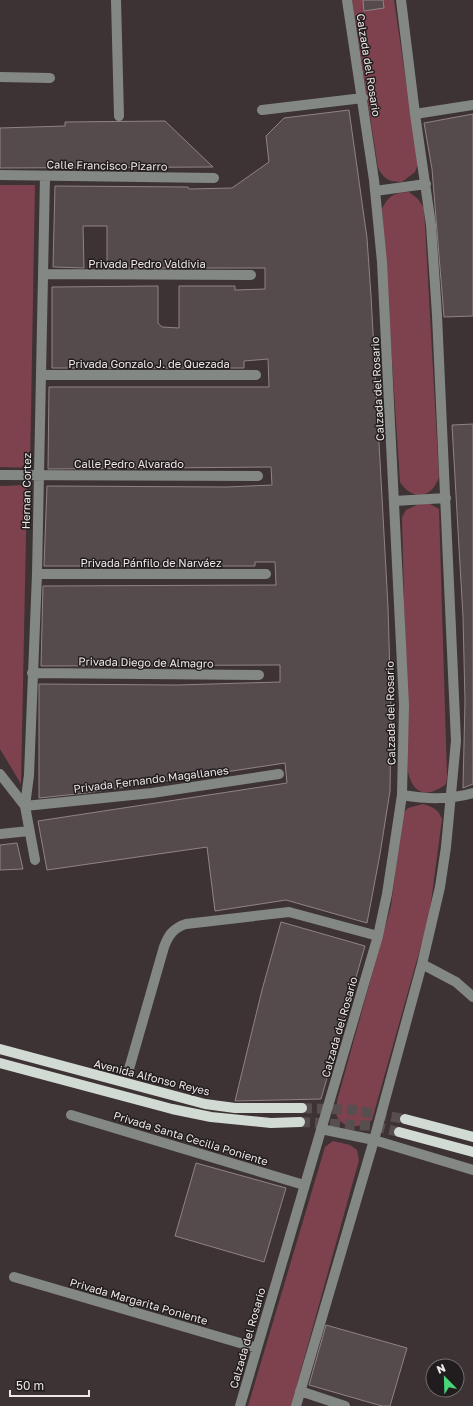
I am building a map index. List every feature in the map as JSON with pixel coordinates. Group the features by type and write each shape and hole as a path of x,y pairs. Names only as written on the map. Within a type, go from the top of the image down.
{"main road":[{"name":"Avenida Alfonso Reyes","path":"0,1049 205,1104 235,1108 302,1108"},
{"path":"0,1063 172,1109 211,1117 271,1123 300,1122"},
{"path":"405,1119 473,1137"},
{"path":"399,1132 473,1152"}],"street":[{"path":"116,0 119,116"},
{"name":"Calzada del Rosario","path":"240,1406 378,936 387,894 402,795 404,705 382,262 363,98 347,0"},
{"path":"296,1406 374,1140 422,964 440,887 446,847 456,740 446,498 431,225 401,0"},
{"path":"0,77 50,78"},
{"path":"262,110 363,98"},
{"path":"415,114 473,104"},
{"name":"Calle Francisco Pizarro","path":"0,175 214,178"},
{"name":"Hernan Cortez","path":"25,806 29,775 37,574 37,475 42,375 45,176"},
{"path":"375,192 426,184"},
{"name":"Privada Pedro Valdivia","path":"43,274 251,275"},
{"name":"Privada Gonzalo J. de Quezada","path":"42,375 256,375"},
{"name":"Calle Pedro Alvarado","path":"0,474 258,476"},
{"path":"394,501 446,498"},
{"name":"Privada Pánfilo de Narváez","path":"37,574 266,574"},
{"name":"Privada Diego de Almagro","path":"32,673 259,675"},
{"path":"0,774 25,806 35,860"},
{"name":"Privada Fernando Magallanes","path":"25,806 152,793 279,774"},
{"path":"402,795 432,799 450,798 473,793"},
{"path":"0,834 29,831"},
{"path":"129,1069 164,947 171,932 178,927 186,924 289,912 378,936"},
{"path":"422,964 456,982 473,997"},
{"name":"Privada Santa Cecilia Poniente","path":"71,1115 304,1185"},
{"path":"321,1129 374,1140 473,1170"},
{"name":"Privada Margarita Poniente","path":"14,1277 257,1348"},
{"path":"300,1391 345,1406"}],"shaded area":[{"path":"352,0 394,0 418,164 415,172 402,182 387,179 382,175 378,168"},
{"path":"0,185 35,185 30,468 0,467"},
{"path":"409,192 418,199 424,208 439,477 432,490 421,495 416,495 410,492 400,482 382,209 392,196 399,193"},
{"path":"27,485 21,784 0,749 0,486"},
{"path":"421,503 430,504 439,509 447,777 446,784 433,791 427,792 417,790 410,780 408,772 402,517 406,510"},
{"path":"423,804 435,809 442,819 429,917 372,1120 358,1126 347,1125 342,1123 336,1114 337,1101 391,906 403,813 408,808"},
{"path":"333,1141 350,1145 357,1150 359,1160 291,1406 248,1406 325,1147"}],"building":[{"path":"363,0 383,0 384,8 364,11"},
{"path":"349,110 367,238 388,607 391,711 390,791 367,923 286,900 215,911 207,847 47,870 38,821 287,783 285,763 86,793 39,798 39,684 177,685 280,682 280,665 41,666 43,586 276,585 275,562 255,562 255,566 44,566 47,486 227,487 272,485 271,467 48,469 49,387 269,387 268,359 244,361 244,368 52,368 52,287 158,286 158,323 162,327 179,328 179,286 235,286 235,290 265,289 265,268 107,268 107,226 83,226 84,268 53,267 55,186 188,187 189,189 232,188 269,162 266,136 284,118"},
{"path":"473,114 473,316 444,317 432,169 424,123"},
{"path":"165,121 213,167 0,168 0,128 65,126 65,122"},
{"path":"473,424 473,784 463,788 465,701 463,617 452,425"},
{"path":"17,843 23,869 0,870 0,845"},
{"path":"281,922 365,946 321,1099 235,1101 262,990"},
{"path":"196,1163 286,1188 264,1262 175,1236"},
{"path":"326,1325 407,1348 390,1406 382,1406 309,1385"}],"tunnel":[{"path":"302,1108 353,1110 405,1119"},
{"path":"300,1122 373,1126 399,1132"}]}
